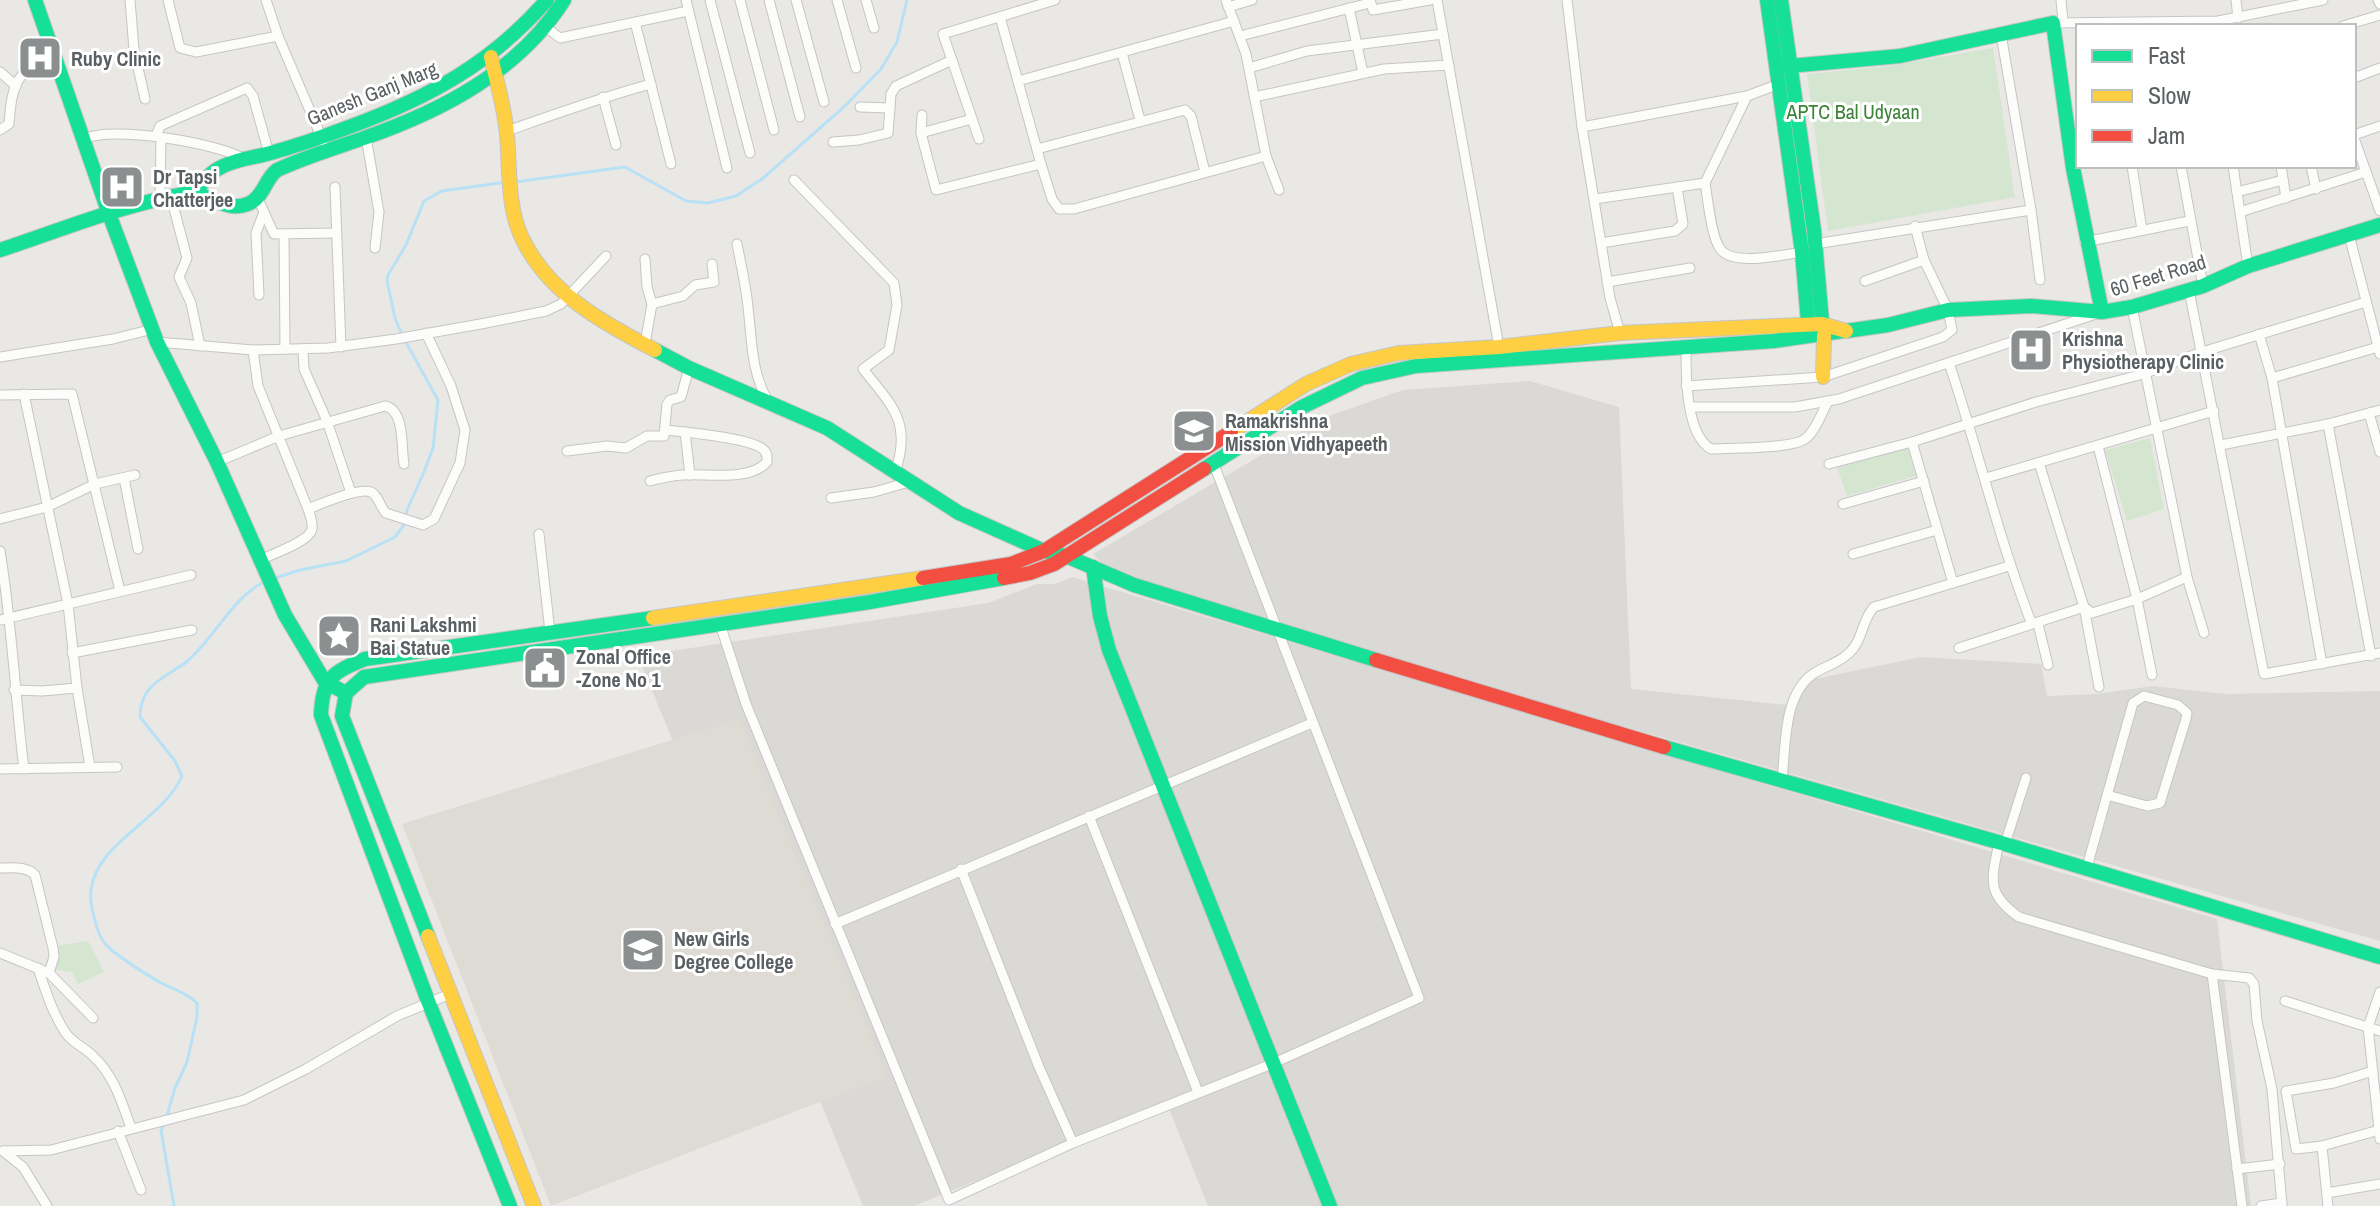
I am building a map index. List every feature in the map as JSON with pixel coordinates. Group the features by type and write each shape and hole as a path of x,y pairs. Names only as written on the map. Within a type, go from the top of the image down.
{"main road":[{"path":"35,0 155,336 217,462 285,615 325,682 346,693"},
{"name":"Ganesh Ganj Marg","path":"195,192 213,171 245,159 324,143 430,93 491,57 513,39 547,0"},
{"path":"0,250 109,214 195,192 233,208 261,205 272,173 324,143 366,137 433,109 495,73 547,28 564,0"},
{"path":"1767,0 1784,66 1815,244 1816,330"},
{"path":"1781,0 1784,66 1779,84 1822,372"},
{"path":"1784,66 1900,56 2058,22 2069,152 2085,242 2102,312"},
{"path":"491,57 507,131 512,203 521,236 542,271 567,296 616,330 689,368 827,428 959,513 1044,551 1066,556 1134,585 1275,630 2380,957"},
{"name":"60 Feet Road","path":"1816,330 1846,331 1888,325 1948,310 2031,306 2102,312 2132,307 2196,288 2248,266 2380,225"},
{"path":"510,1206 325,730 320,705 325,682 346,667 365,659 1011,564 1044,551 1306,384 1351,364 1399,353 1499,347 1620,333 1816,330"},
{"path":"534,1206 342,716 341,701 350,685 364,677 720,624 1030,573 1066,556 1302,407 1362,378 1416,366 1686,347 1816,330"},
{"path":"1093,567 1100,616 1109,650 1330,1206"}],"street":[{"path":"130,0 134,50 145,99"},
{"path":"168,0 180,48 196,52 278,36"},
{"path":"266,0 278,36 324,143"},
{"path":"710,0 750,153"},
{"path":"740,0 774,130"},
{"path":"769,0 800,117"},
{"path":"796,0 824,102"},
{"path":"837,0 856,68"},
{"path":"866,0 874,28"},
{"path":"979,139 943,34 1055,0"},
{"path":"1252,0 1227,3 1249,68 1266,156 1279,190"},
{"path":"1240,36 1370,1 1373,10 1402,2 1430,0"},
{"path":"1437,0 1499,347"},
{"path":"1567,0 1582,127 1607,282 1620,333"},
{"path":"2061,0 2058,22 2113,24 2218,24 2323,0"},
{"path":"2236,0 2238,18"},
{"path":"547,28 560,38 635,22 687,5 727,168"},
{"path":"1349,8 1363,73"},
{"path":"2350,24 2380,15"},
{"path":"1000,17 1041,164 1054,204 1059,209 1065,210 1266,156"},
{"path":"1018,81 1234,21"},
{"path":"635,22 671,164"},
{"path":"1249,68 1307,51 1443,34"},
{"path":"2001,34 2040,280"},
{"path":"1122,53 1140,120"},
{"path":"0,130 9,124 16,86 29,66 53,54"},
{"path":"833,142 884,135 890,129 891,94 896,86 952,60"},
{"path":"1254,97 1384,69 1449,65"},
{"path":"2356,77 2380,68"},
{"path":"1,76 16,86"},
{"path":"507,131 603,97 651,84"},
{"path":"1582,127 1747,96 1779,84"},
{"path":"200,346 191,303 179,277 187,258 166,198 159,153 160,126 247,88 253,96 269,154"},
{"path":"1747,96 1705,183 1716,239 1721,250 1740,258 1802,252"},
{"path":"603,97 616,145"},
{"path":"860,107 890,108"},
{"path":"1037,149 1180,110 1189,112 1205,172"},
{"path":"922,115 921,133 936,190 1041,164"},
{"path":"921,133 972,119"},
{"path":"2356,136 2380,126"},
{"path":"84,139 104,134 159,137 225,149 245,159"},
{"path":"366,137 379,212 375,248"},
{"path":"2356,143 2366,172 2376,188 2380,211"},
{"path":"2132,168 2142,230"},
{"path":"2181,168 2202,352 2264,674 2376,654 2328,424"},
{"path":"2233,168 2248,266"},
{"path":"2281,168 2286,198"},
{"path":"2311,168 2316,189"},
{"path":"2240,212 2366,172"},
{"path":"794,180 894,283 897,305 889,350 863,369 898,415 902,440 895,473"},
{"path":"2237,192 2283,180"},
{"path":"1595,199 1705,183"},
{"path":"335,187 341,347"},
{"path":"1601,243 1680,228 1683,224 1677,187"},
{"path":"261,205 274,234 335,233"},
{"path":"259,295 256,233 261,205"},
{"path":"1815,244 2031,210"},
{"path":"2085,242 2189,221"},
{"path":"1686,386 1822,372 1943,337 1952,330 1948,310 1924,260 1915,226"},
{"path":"284,234 285,349"},
{"path":"2272,378 2379,350 2349,235"},
{"path":"737,244 748,304 753,362 768,401"},
{"path":"0,357 113,339 155,336 200,346 253,350 341,347 396,339 546,311 561,304 606,256"},
{"path":"645,259 652,304 645,344"},
{"path":"1865,281 1924,260"},
{"path":"652,304 683,296 692,286 714,282 712,264"},
{"path":"1607,282 1690,268"},
{"path":"1829,464 2143,374 2202,352 2366,302"},
{"path":"2132,307 2143,374 2187,577 2204,633"},
{"path":"1690,407 1795,407 1828,401 2102,312"},
{"path":"308,509 351,493 373,493 382,510 399,518 421,525 434,519 460,463 465,430 451,386 423,334"},
{"path":"2259,334 2272,378 2322,664"},
{"path":"1686,347 1686,386 1690,407 1700,439 1711,449 1788,445 1803,441 1809,436 1828,401"},
{"path":"303,349 304,369 327,421 351,493"},
{"path":"253,350 258,386 312,525 309,535 262,559"},
{"path":"1949,363 1986,478 2009,566 2031,622"},
{"path":"567,451 607,446 632,447 647,436 662,437 667,404 681,397 689,368"},
{"path":"24,394 68,604 72,653 90,767"},
{"path":"0,395 72,394 120,591"},
{"path":"217,462 279,436 385,406 397,415 404,464"},
{"path":"2221,445 2328,424 2380,410"},
{"path":"1986,478 2214,411"},
{"path":"2369,413 2380,452"},
{"path":"650,481 751,471 765,465 767,455 764,450 750,445 665,430"},
{"path":"685,432 690,475"},
{"path":"1912,442 1953,583"},
{"path":"2098,446 2137,599 2152,675"},
{"path":"720,624 746,704 949,1200 1073,1143 1274,1063 1419,998 1213,462"},
{"path":"2039,463 2084,607 2099,687"},
{"path":"0,519 47,507 95,484 135,475"},
{"path":"124,478 138,549"},
{"path":"1843,504 1924,481"},
{"path":"831,498 874,492 909,482"},
{"path":"1853,554 1937,530"},
{"path":"539,534 550,632"},
{"path":"0,551 11,618 14,690 24,769"},
{"path":"1782,779 1789,717 1798,687 1815,673 1837,663 1855,646 1866,615 1874,607 2009,566"},
{"path":"0,620 191,575"},
{"path":"2084,607 2092,613 2137,599 2187,577"},
{"path":"1959,648 2084,607"},
{"path":"2031,622 2038,624 2048,665"},
{"path":"72,653 192,630"},
{"path":"14,690 77,688"},
{"path":"2087,869 2107,795 2135,700 2144,696 2181,706 2187,713 2186,719 2160,803 2147,806 2107,795"},
{"path":"835,924 1312,723"},
{"path":"0,769 117,767"},
{"path":"2026,778 2002,843 1992,883 2002,905 2019,917 2212,974 2249,978 2254,984 2257,1021 2270,1077 2282,1205 2261,1206"},
{"path":"1089,816 1198,1092"},
{"path":"0,868 17,867 32,871 35,875 53,948 54,957 49,973"},
{"path":"961,869 1039,1067 1073,1143"},
{"path":"0,953 49,973 93,1018"},
{"path":"38,968 65,1032 108,1074 131,1128"},
{"path":"2212,974 2242,1206"},
{"path":"2380,992 2368,1027 2380,1139"},
{"path":"1,1150 51,1150 244,1100 428,1001 450,994"},
{"path":"2285,1001 2380,1031"},
{"path":"2373,1071 2334,1083 2286,1091 2296,1149 2322,1146 2379,1130"},
{"path":"118,1131 141,1190"},
{"path":"2322,1146 2328,1206"},
{"path":"1,1150 23,1167 47,1206"},
{"path":"2237,1169 2280,1164"},
{"path":"2327,1193 2380,1184"}],"shaded area":[{"path":"1530,381 1619,407 1631,689 1797,706 1800,682 1921,657 2041,664 2047,696 2096,694 2153,686 2225,694 2380,691 2380,941 1292,632 1105,567 1093,554 1326,417 1403,390"},
{"path":"1072,577 2217,919 2251,1206 1208,1206 1167,1104 914,1206 863,1206 638,656 988,603 1037,584 1055,584"},
{"name":"New Girls Degree College","path":"739,719 887,1076 551,1206 402,824"}],"green space":[{"name":"APTC Bal Udyaan","path":"1993,48 2015,197 1828,231 1807,74 1888,66"},
{"path":"2150,438 2164,509 2127,521 2105,450"},
{"path":"1907,446 1916,476 1847,496 1837,467"},
{"path":"88,941 104,972 78,984 72,972 52,969 50,947"}],"waterway":[{"path":"515,182 625,167 686,201 708,203 736,196 762,179 845,106 881,69 897,42 907,0"},
{"path":"275,578 346,561 395,537 404,525 407,510 433,448 438,400 395,318 388,275 406,245 424,201 442,191 507,182"},
{"path":"166,1119 187,1062 197,1003 143,972 108,947 97,927 91,891 96,872 107,855 156,810 182,776 175,761 140,717 145,695 158,681 196,653 232,608 264,582"},
{"path":"163,1126 161,1130 174,1206"}],"traffic: fast":[{"path":"35,0 157,342 217,462 285,615 325,682 346,693"},
{"path":"195,192 223,166 331,134 432,91 504,43 547,0"},
{"path":"0,250 114,211 185,194 202,195 233,206 250,203 277,170 422,115 476,86 525,48 564,0"},
{"path":"1767,0 1802,252 1809,334"},
{"path":"1781,0 1814,230 1823,333"},
{"path":"1777,67 1900,56 2053,23 2073,168 2102,312"},
{"path":"1846,331 1888,325 1948,310 2031,306 2102,312 2132,307 2203,286 2248,266 2380,225"},
{"path":"1204,469 1302,407 1362,378 1416,366 1774,341 1843,331"},
{"path":"655,350 827,428 959,513 1044,551 1066,556 1134,585 1376,660"},
{"path":"1093,567 1100,616 1109,650 1330,1206"},
{"path":"428,936 342,716 346,693 364,677 870,602 1004,578"},
{"path":"510,1206 428,1001 321,715 324,692 337,673 365,659 653,618"},
{"path":"1664,747 2005,844 2380,957"}],"traffic: slow":[{"path":"491,57 506,125 511,200 522,238 546,275 562,290 597,317 655,350"},
{"path":"1231,432 1306,384 1351,364 1399,353 1499,347 1620,333 1822,324 1846,331"},
{"path":"1823,377 1824,335"},
{"path":"653,618 923,578"},
{"path":"428,936 534,1206"}],"traffic: jam":[{"path":"923,578 1011,564 1044,551 1231,432"},
{"path":"1004,578 1054,564 1204,469"},
{"path":"1376,660 1664,747"}],"place":[{"name":"Ruby Clinic","path":"40,58"},
{"name":"Dr Tapsi Chatterjee","path":"122,187"},
{"name":"Krishna Physiotherapy Clinic","path":"2031,350"},
{"name":"Ramakrishna Mission Vidhyapeeth","path":"1194,431"},
{"name":"Rani Lakshmi Bai Statue","path":"339,636"},
{"name":"Zonal Office -Zone No 1","path":"545,668"},
{"name":"New Girls Degree College","path":"643,950"}]}
